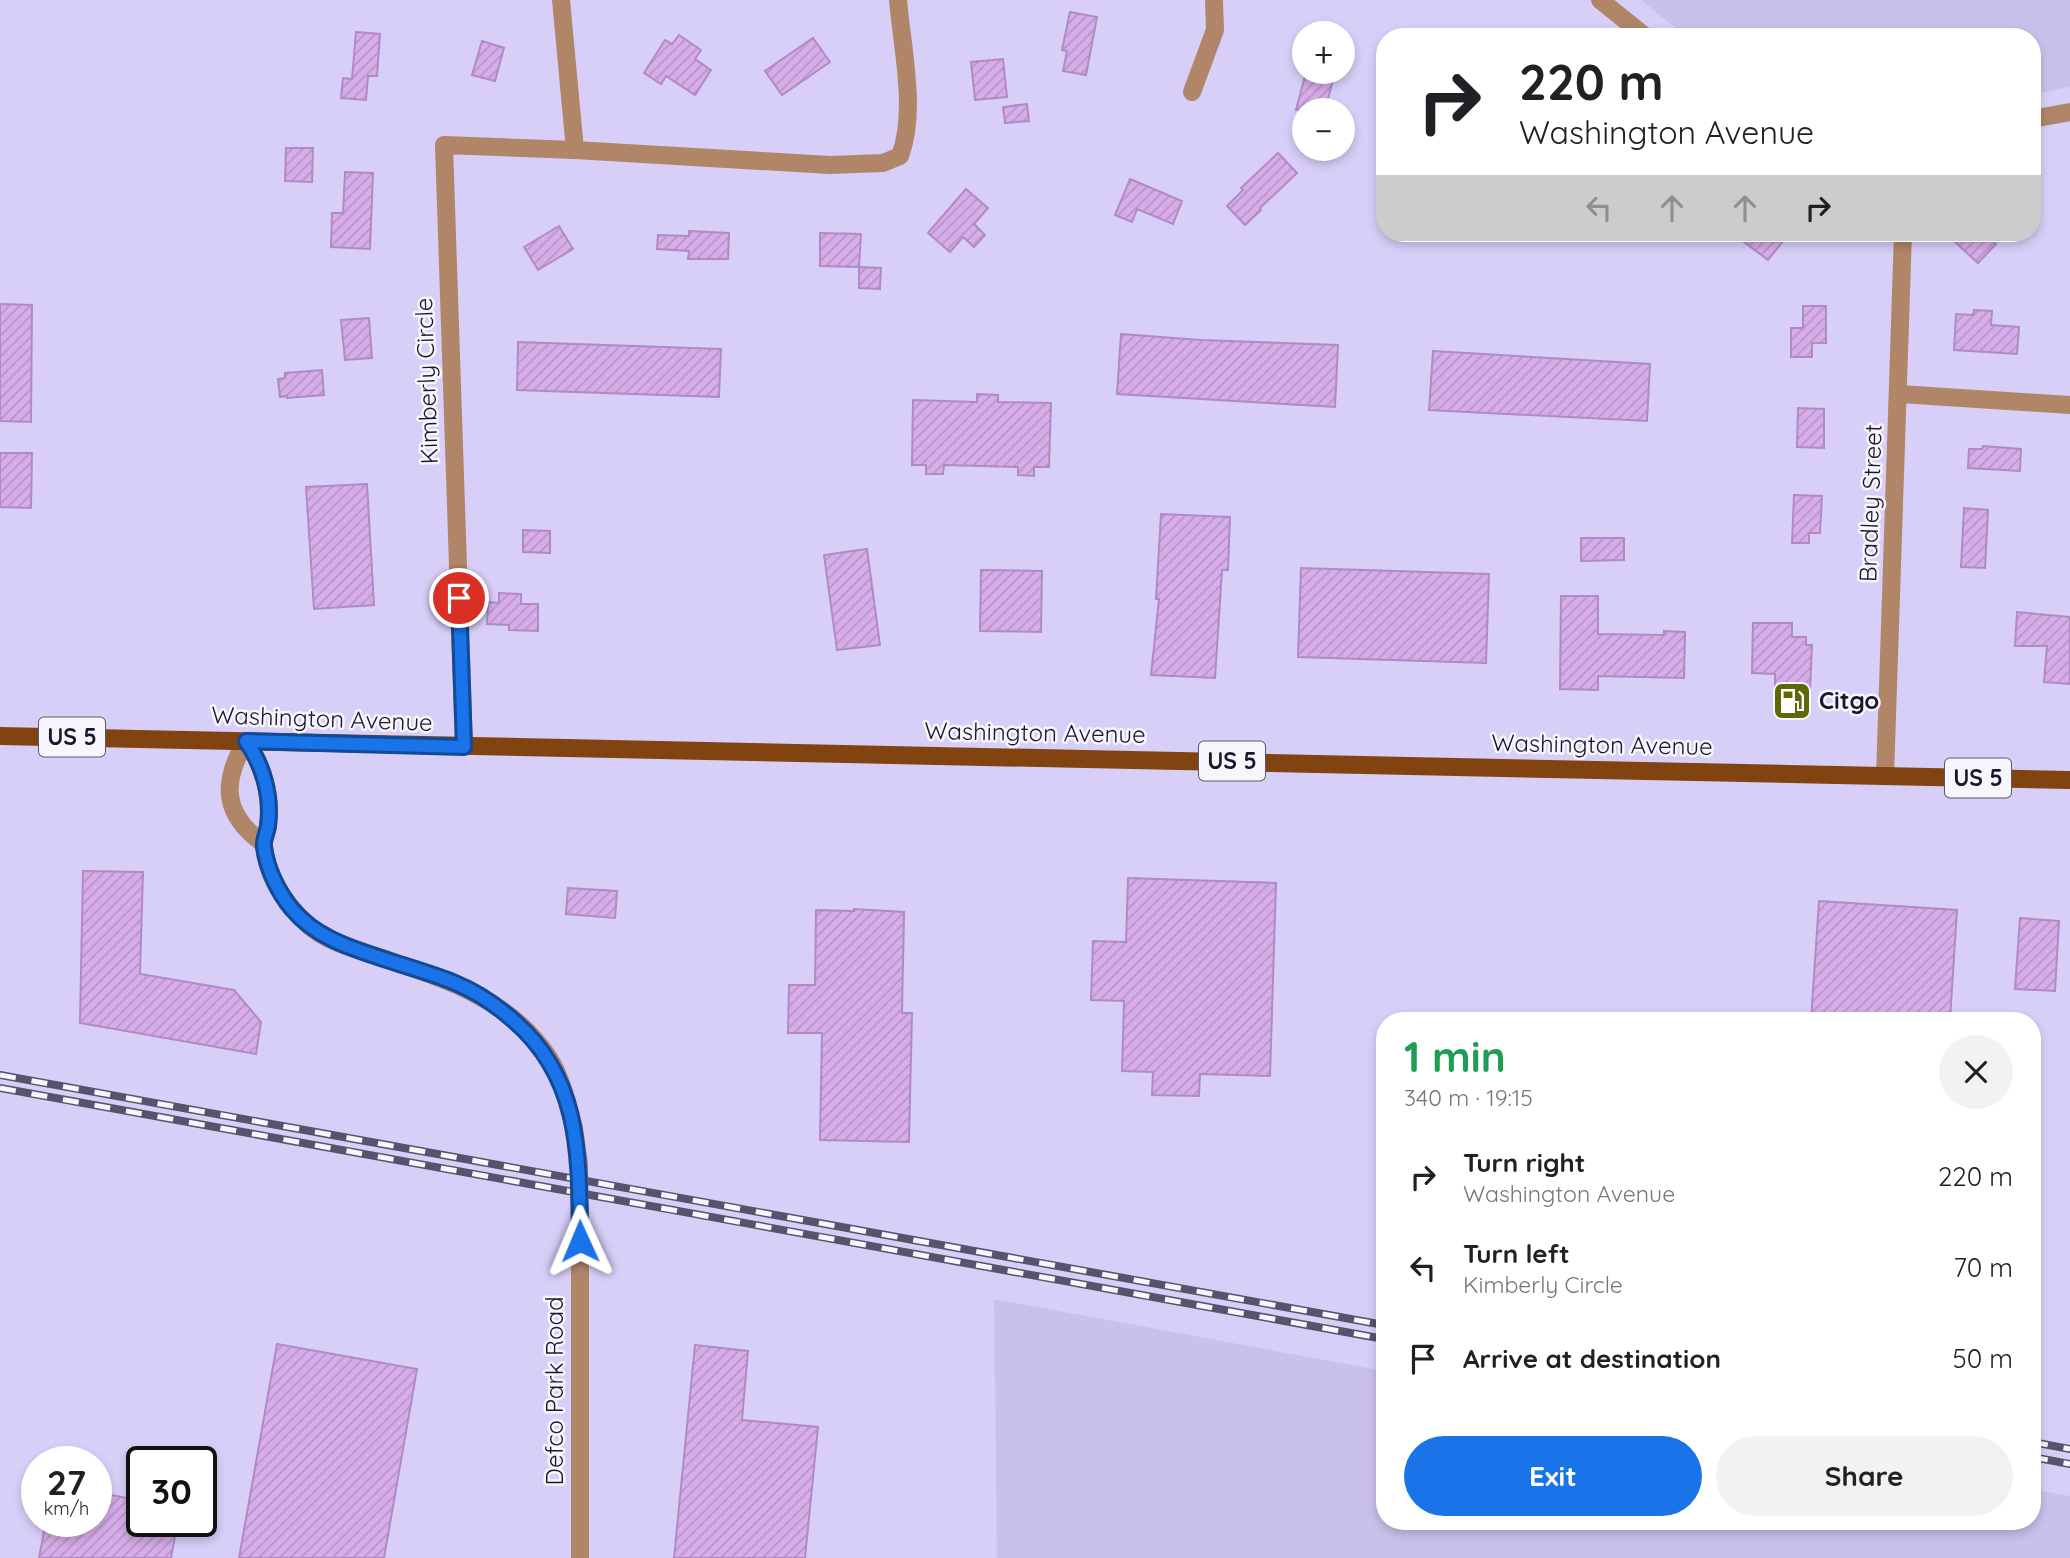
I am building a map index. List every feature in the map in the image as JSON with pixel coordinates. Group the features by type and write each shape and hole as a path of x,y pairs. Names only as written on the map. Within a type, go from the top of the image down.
{"main road":[{"name":"Washington Avenue","path":"0,736 2070,780"}],"street":[{"path":"561,0 575,150"},
{"name":"Kimberly Circle","path":"464,747 444,145 830,165 883,163 900,156 907,138 909,117 898,0"},
{"path":"1192,92 1215,30 1214,0"},
{"path":"1600,0 1635,28"},
{"path":"2041,117 2070,112"},
{"name":"Bradley Street","path":"1885,776 1903,242"},
{"path":"1899,394 2070,405"},
{"path":"246,741 230,774 229,788 235,815 244,829 264,844"},
{"name":"Defco Park Road","path":"246,741 263,771 268,814 264,844 271,871 292,909 310,927 337,943 457,983 492,1002 524,1029 549,1058 564,1090 575,1128 579,1164 580,1558"}],"shaded area":[{"path":"1641,0 2070,0 2070,87 2041,92 2041,28 1676,28"},
{"path":"994,1299 1376,1370 1376,1530 2041,1530 2041,1491 2070,1496 2070,1558 997,1558"}],"building":[{"path":"1070,12 1097,17 1086,75 1063,71 1067,51 1062,50"},
{"path":"356,32 380,34 377,76 368,76 366,100 341,98 343,78 352,79"},
{"path":"679,35 701,50 695,59 711,70 695,95 666,76 661,84 644,73 665,40 672,44"},
{"path":"813,38 830,62 782,95 765,71"},
{"path":"482,41 504,48 495,81 472,75"},
{"path":"1003,59 1007,97 975,100 971,62"},
{"path":"1303,84 1332,84 1328,98 1299,98"},
{"path":"1027,104 1029,121 1005,123 1003,107"},
{"path":"286,148 313,148 312,182 285,181"},
{"path":"1278,153 1297,173 1245,225 1227,206 1243,190 1241,188"},
{"path":"345,172 373,173 370,249 331,247 332,213 343,213"},
{"path":"1130,179 1182,201 1173,224 1137,209 1132,222 1115,215"},
{"path":"966,189 988,208 974,224 985,235 974,247 963,237 950,252 928,233"},
{"path":"559,226 573,249 538,270 524,247"},
{"path":"689,231 729,233 728,259 688,259 689,251 657,249 658,235 689,236"},
{"path":"820,233 861,234 859,267 820,266"},
{"path":"1744,242 1782,242 1768,260"},
{"path":"1994,242 1996,244 1978,263 1956,243"},
{"path":"859,267 881,268 880,289 859,288"},
{"path":"0,304 32,305 31,422 0,421"},
{"path":"1803,306 1826,306 1826,343 1812,343 1812,357 1791,357 1791,328 1803,328"},
{"path":"1974,310 1992,311 1991,325 2019,327 2017,354 1954,350 1956,314 1973,315"},
{"path":"369,318 372,358 345,360 341,320"},
{"path":"1121,334 1338,345 1335,407 1117,394"},
{"path":"518,342 721,349 719,397 517,390"},
{"path":"1433,351 1650,364 1647,421 1429,410"},
{"path":"322,370 324,395 280,397 278,379 285,378 285,373"},
{"path":"977,394 998,395 998,402 1051,403 1049,467 1034,467 1034,476 1018,475 1018,467 944,465 943,474 926,474 926,465 912,465 913,400 977,402"},
{"path":"1798,408 1824,409 1824,448 1797,447"},
{"path":"1983,446 2021,449 2020,471 1968,468 1969,449 1982,449"},
{"path":"0,453 32,453 31,508 0,507"},
{"path":"367,484 374,605 314,609 306,487"},
{"path":"1794,495 1822,496 1820,533 1809,533 1809,543 1792,543"},
{"path":"1964,508 1988,510 1985,568 1961,567"},
{"path":"1161,514 1230,517 1228,570 1222,570 1215,678 1151,675 1159,599 1156,599"},
{"path":"523,530 550,531 550,553 523,552"},
{"path":"1581,538 1624,538 1624,560 1581,561"},
{"path":"867,549 880,645 837,650 824,555"},
{"path":"1301,568 1489,574 1486,663 1298,657"},
{"path":"981,570 1042,571 1041,632 980,631"},
{"path":"499,593 521,594 521,604 538,604 538,631 509,630 509,625 487,624 488,602 499,603"},
{"path":"1561,596 1598,596 1598,634 1664,635 1664,631 1685,632 1684,678 1598,676 1598,690 1560,689"},
{"path":"2017,612 2070,617 2070,684 2044,682 2047,646 2015,646"},
{"path":"1753,623 1792,623 1792,637 1806,637 1806,645 1812,645 1809,712 1775,711 1775,674 1752,673"},
{"path":"83,871 143,872 140,974 234,990 261,1022 256,1054 80,1023"},
{"path":"1128,878 1276,883 1270,1076 1200,1074 1199,1096 1152,1095 1153,1072 1122,1071 1124,1001 1091,1000 1093,941 1126,942"},
{"path":"568,888 617,891 615,918 566,914"},
{"path":"1819,901 1957,910 1951,1012 1812,1012"},
{"path":"816,910 904,912 902,1013 912,1013 909,1142 820,1140 822,1033 788,1033 789,985 815,985"},
{"path":"2020,918 2059,921 2055,991 2015,989"},
{"path":"277,1344 417,1369 384,1558 239,1558"},
{"path":"695,1345 748,1351 742,1420 818,1427 805,1558 674,1558"},
{"path":"112,1495 126,1498 126,1537 175,1537 171,1558 39,1558 43,1537 112,1537"}],"railway":[{"path":"0,1075 1376,1324"},
{"path":"0,1088 1376,1338"},
{"path":"2041,1444 2070,1449"},
{"path":"2041,1459 2070,1464"}],"place":[{"name":"Citgo","path":"1792,701"}],"route":[{"path":"459,598 464,747 246,741 263,771 268,814 264,844 279,889 292,909 310,927 337,943 457,983 492,1002 524,1029 549,1058 564,1090 575,1128 579,1164 580,1241"}]}
